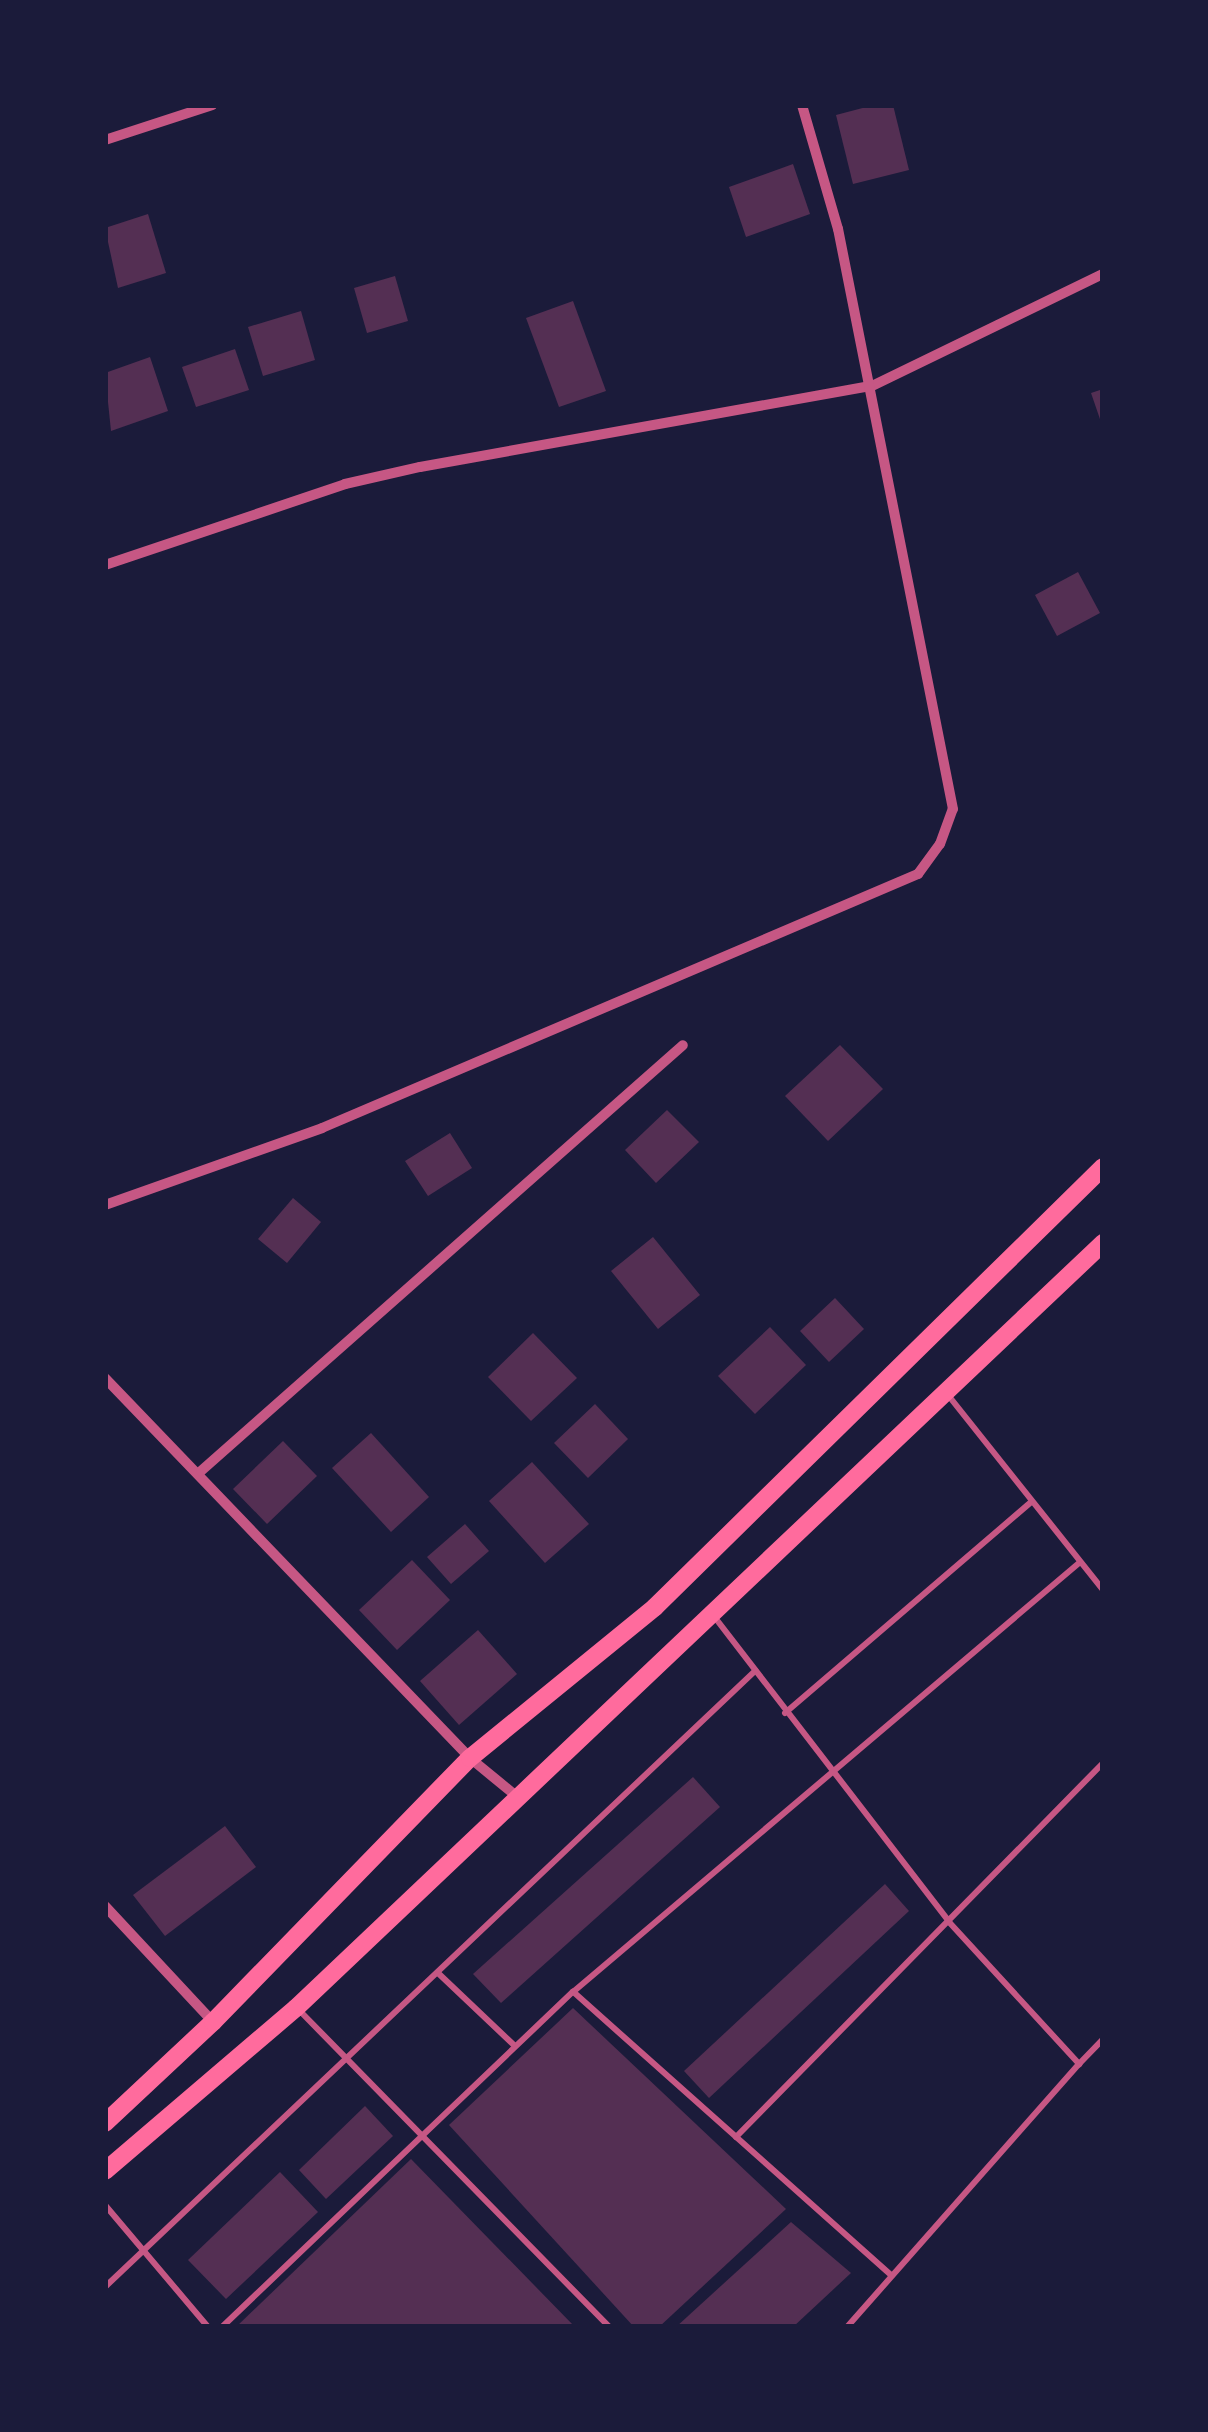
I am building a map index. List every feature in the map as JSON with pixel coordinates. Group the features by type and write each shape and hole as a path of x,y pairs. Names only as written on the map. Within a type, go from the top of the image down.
{"main road":[{"path":"105,2123 214,2022 470,1758 655,1606 1103,1167"},
{"path":"105,2171 296,2008 515,1795 1103,1243"}],"street":[{"path":"105,140 212,105"},
{"path":"105,1205 322,1128 918,874 940,844 953,809 872,386 838,229 802,105"},
{"path":"105,565 345,484 420,466 872,386 1103,274"},
{"path":"201,1471 683,1045"},
{"path":"105,1378 201,1471 470,1758 515,1795"},
{"path":"105,1906 214,2022"}],"lane":[{"path":"945,1392 1103,1590"},
{"path":"785,1713 1030,1502"},
{"path":"222,2327 573,1992 833,1777 1079,1563"},
{"path":"712,1614 833,1777 949,1922 1079,2064"},
{"path":"105,2287 755,1671"},
{"path":"736,2137 1103,1763"},
{"path":"438,1972 515,2046"},
{"path":"573,1992 891,2275"},
{"path":"296,2008 608,2327"},
{"path":"847,2327 1103,2039"},
{"path":"105,2205 146,2247 208,2327"}],"building":[{"path":"874,105 893,105 909,170 853,184 836,115"},
{"path":"793,164 810,214 746,237 729,187"},
{"path":"148,214 166,273 118,288 105,228"},
{"path":"395,276 408,321 367,333 354,288"},
{"path":"573,301 606,391 559,407 526,318"},
{"path":"301,311 315,360 263,376 248,327"},
{"path":"235,349 249,390 196,407 182,367"},
{"path":"150,357 168,411 111,431 105,373"},
{"path":"1103,389 1103,425 1102,425 1091,393"},
{"path":"1078,572 1100,613 1057,636 1035,595"},
{"path":"840,1045 883,1089 828,1141 785,1096"},
{"path":"667,1110 699,1142 656,1183 625,1150"},
{"path":"450,1133 472,1168 428,1196 405,1161"},
{"path":"293,1198 321,1222 287,1263 258,1239"},
{"path":"653,1237 700,1295 658,1329 611,1271"},
{"path":"835,1298 864,1329 829,1362 800,1331"},
{"path":"770,1327 806,1365 755,1414 718,1376"},
{"path":"533,1333 577,1378 531,1421 488,1377"},
{"path":"595,1404 628,1439 588,1478 554,1443"},
{"path":"371,1433 429,1497 391,1532 332,1468"},
{"path":"283,1441 317,1476 267,1524 233,1489"},
{"path":"532,1462 589,1524 545,1563 489,1501"},
{"path":"465,1524 489,1551 451,1584 427,1557"},
{"path":"412,1560 450,1600 397,1650 359,1610"},
{"path":"478,1630 517,1674 459,1725 420,1681"},
{"path":"693,1777 720,1807 501,2003 473,1974"},
{"path":"225,1826 256,1867 165,1936 133,1895"},
{"path":"885,1884 909,1911 709,2098 684,2071"},
{"path":"573,2008 786,2209 659,2327 634,2327 449,2125"},
{"path":"365,2106 393,2136 326,2199 299,2170"},
{"path":"411,2159 575,2327 236,2327"},
{"path":"280,2172 318,2212 226,2299 188,2260"},
{"path":"791,2222 851,2273 793,2327 676,2327"}]}
